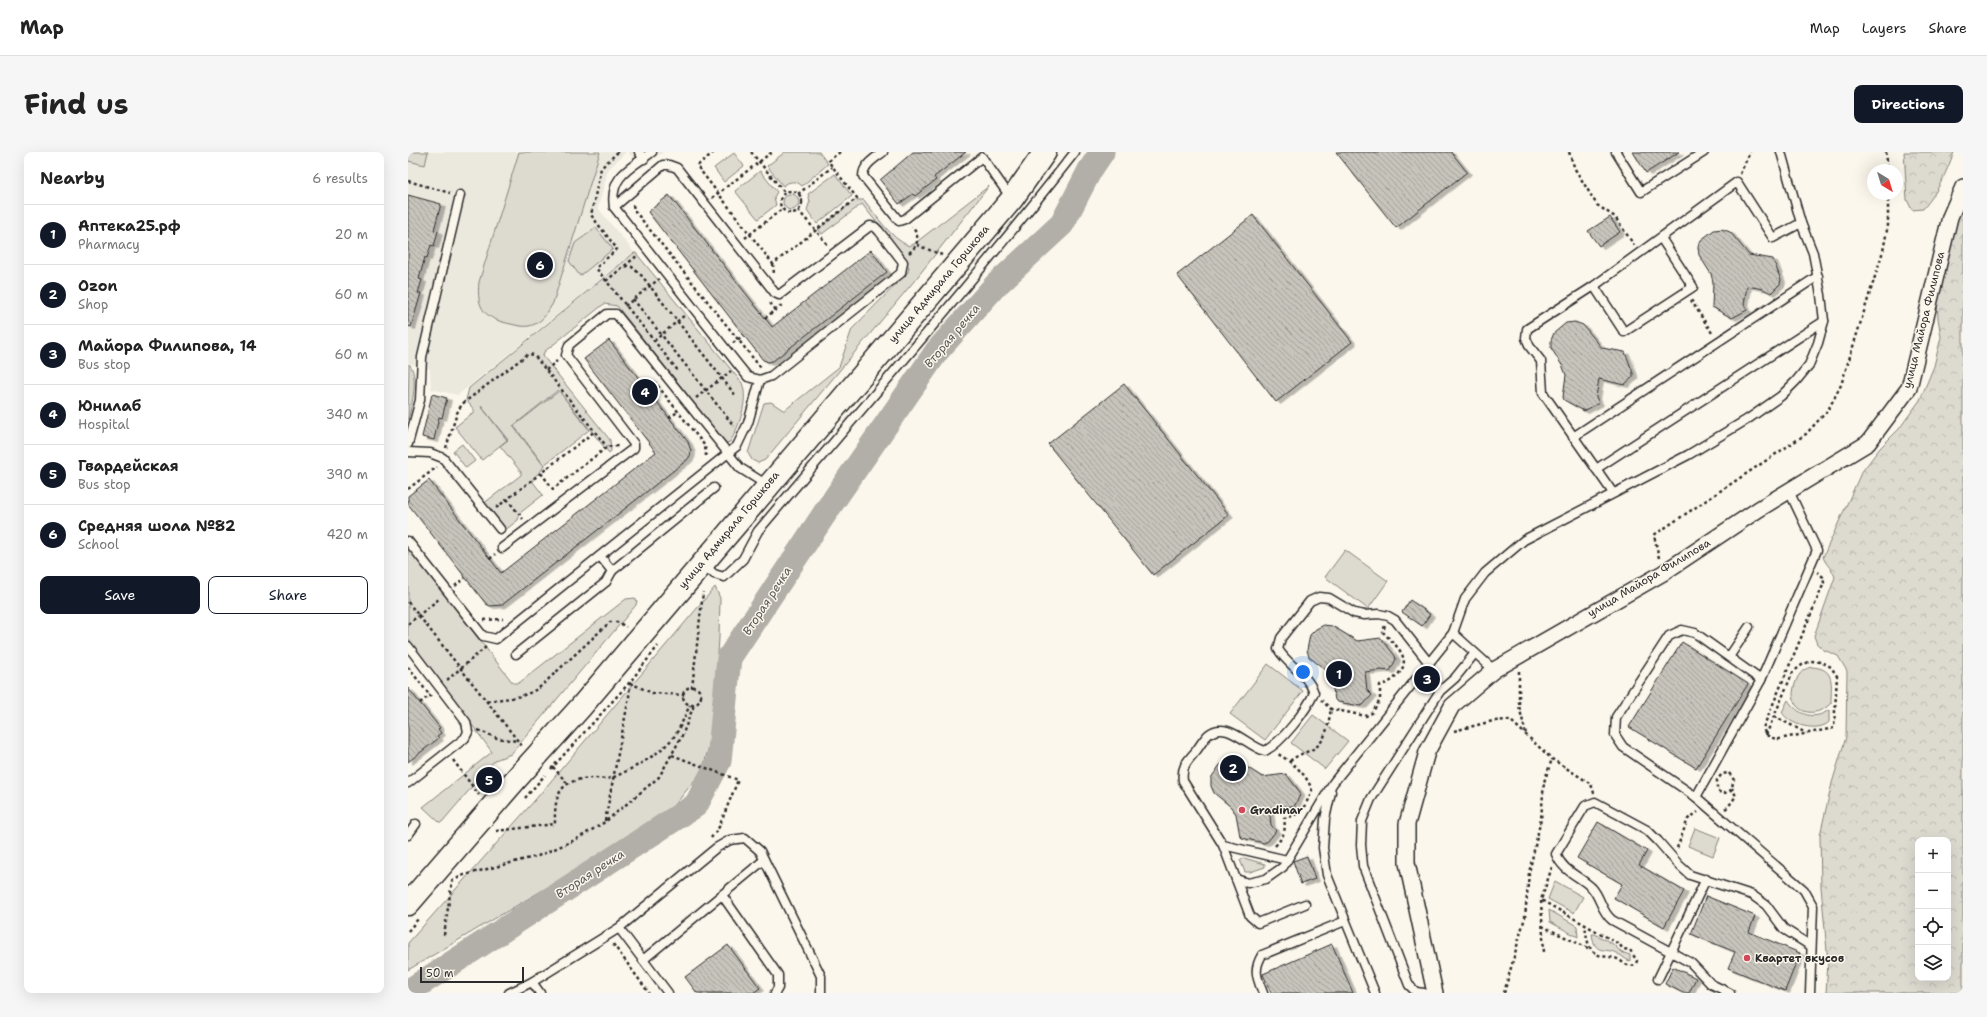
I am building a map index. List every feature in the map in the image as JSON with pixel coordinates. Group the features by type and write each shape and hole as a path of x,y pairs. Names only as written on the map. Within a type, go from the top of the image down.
{"main road":[{"name":"улица Адмирала Горшкова","path":"408,904 580,708 767,485 1012,199 1045,152"}],"street":[{"name":"улица Майора Филипова","path":"1435,993 1407,864 1407,824 1425,759 1452,706 1494,670 1662,572 1789,491 1868,443 1909,388 1950,217 1963,187"}],"lane":[{"path":"614,207 663,166 669,165 677,168 777,294 782,294 870,226 873,226 879,231 903,262 901,273 771,376 760,380 748,377 614,207 612,195 618,178 641,155 652,152"},
{"path":"883,152 866,165 863,170 863,176 899,221 905,219 989,152"},
{"path":"702,563 714,574 724,577 743,559 758,531 1038,200 1075,152"},
{"path":"1616,152 1641,192 1704,152"},
{"path":"1236,880 1248,883 1266,879 1283,867 1333,783 1453,633 1465,599 1485,573 1524,540 1688,455 1781,396 1809,365 1818,343 1824,321 1818,276 1813,253 1801,223 1781,152"},
{"path":"982,158 1012,199"},
{"path":"1613,493 1543,392 1541,361 1530,347 1526,338 1527,329 1594,286 1736,182 1773,238 1801,223"},
{"path":"408,444 420,400 422,357 460,195"},
{"path":"1594,286 1624,332 1692,287 1661,238"},
{"path":"1574,437 1818,276"},
{"path":"502,548 634,448 634,444 566,354 569,345 607,314 616,314 740,468 767,485"},
{"path":"1596,469 1824,321"},
{"path":"408,541 484,636 493,640 496,639 737,446 748,423 760,380"},
{"path":"408,452 430,453 444,459 500,530"},
{"path":"516,654 602,587 612,571 714,488"},
{"path":"1696,797 1761,680 1816,550 1789,491"},
{"path":"600,556 612,571"},
{"path":"1305,904 1258,923 1250,916 1223,845 1183,781 1182,773 1184,766 1209,734 1219,729 1228,730 1255,748 1265,751 1274,746 1309,702 1314,693 1310,683 1283,659 1278,649 1281,638 1310,601 1319,597 1329,598 1354,613 1388,616 1399,625 1429,663"},
{"path":"1729,657 1749,627"},
{"path":"1761,680 1695,633 1682,630 1669,636 1616,717 1615,735 1623,747 1696,797 1804,890 1812,906 1810,993"},
{"path":"1453,633 1494,670"},
{"path":"408,646 466,722 467,729 465,738 408,783"},
{"path":"1424,993 1416,992 1409,985 1363,866 1361,844 1362,821 1371,798 1416,726 1440,691 1455,678 1475,653"},
{"path":"1333,783 1325,819 1323,848 1327,875 1375,993"},
{"path":"1730,993 1711,984 1691,963 1670,953 1606,915 1592,888 1560,863 1556,854 1585,806 1596,802 1646,830 1690,875 1752,895 1766,905 1784,929 1811,946"},
{"path":"408,835 416,824"},
{"path":"509,993 532,982 608,936 716,848 730,840 745,838 760,851 821,976 821,993"},
{"path":"1223,845 1287,860"},
{"path":"643,960 764,860"},
{"path":"1658,978 1706,879"},
{"path":"722,895 778,975 778,988 775,993"},
{"path":"1263,993 1255,974 1257,963 1262,955 1345,921"},
{"path":"619,928 668,993"},
{"path":"532,982 540,993"}],"path":[{"path":"618,152 601,168 591,215 617,248 616,251 596,267 626,305"},
{"path":"714,152 697,166 773,264 857,198 828,161 840,152"},
{"path":"751,152 785,193"},
{"path":"719,193 772,152"},
{"path":"1569,152 1576,169 1597,205 1615,217 1640,253"},
{"path":"1736,182 1750,152"},
{"path":"1886,152 1887,164"},
{"path":"798,194 832,167"},
{"path":"408,181 460,195"},
{"path":"793,192 798,194 802,203 798,210 788,213 782,209 780,200 785,193 793,192"},
{"path":"750,234 782,209"},
{"path":"798,210 835,253"},
{"path":"905,219 916,232 918,239 913,250"},
{"path":"916,245 949,258"},
{"path":"606,281 646,249"},
{"path":"625,266 632,267 736,396"},
{"path":"616,314 654,283"},
{"path":"1685,292 1718,342"},
{"path":"633,299 742,436"},
{"path":"654,341 682,317"},
{"path":"408,489 444,459 457,413 462,404 528,354 534,355 607,447 553,489 541,473"},
{"path":"546,370 566,354"},
{"path":"500,504 595,431"},
{"path":"508,499 521,516"},
{"path":"1766,735 1793,672 1802,665 1811,661 1821,662 1831,667 1837,676 1834,728 1779,739 1771,738 1766,735 1763,728 1824,583 1823,577 1818,572 1813,574"},
{"path":"692,688 703,587"},
{"path":"408,602 522,746"},
{"path":"408,624 429,607"},
{"path":"487,701 524,697 530,694 540,688 610,622 618,622 626,627"},
{"path":"1314,693 1331,709 1366,716 1372,713 1380,700 1380,685 1394,680 1404,667 1405,660 1398,647 1383,632 1384,626 1390,622 1399,625"},
{"path":"1519,656 1520,706 1526,734"},
{"path":"451,676 472,658"},
{"path":"408,667 434,701"},
{"path":"605,822 612,778 629,697 630,682 652,693 684,695"},
{"path":"496,831 555,824 556,801 558,794 568,784 578,779 612,778 648,760 674,736 692,705 698,703 701,697 699,691 692,688 685,691 684,695 685,701 692,705"},
{"path":"420,703 430,695"},
{"path":"444,935 452,881 464,876 538,856 575,840 605,822 659,777 682,736 692,705"},
{"path":"1290,761 1296,756 1321,744 1331,709"},
{"path":"1774,716 1806,734"},
{"path":"1436,735 1493,721 1510,720 1552,759 1591,784 1596,802"},
{"path":"467,729 477,730 497,738 518,741"},
{"path":"1264,855 1272,850 1284,835 1286,830 1284,818 1295,816 1301,812 1312,791 1306,777 1290,761 1278,754 1265,751"},
{"path":"672,755 738,780 719,827 710,839"},
{"path":"1504,993 1525,917 1529,873 1541,819 1544,782 1552,759"},
{"path":"552,767 568,784"},
{"path":"1717,775 1720,768"},
{"path":"462,772 479,795"},
{"path":"1722,808 1728,807 1736,796 1732,788 1734,780 1729,773 1722,774 1717,780 1717,790 1724,793 1732,788"},
{"path":"1673,858 1688,819 1707,806"},
{"path":"1544,953 1541,900 1556,854"},
{"path":"1541,900 1619,944 1623,949 1630,950 1637,961 1635,965 1631,966 1623,964 1616,958 1600,956 1542,926"},
{"path":"1585,925 1587,944 1591,950"},
{"path":"608,936 650,993"}],"shaded area":[{"path":"408,152 626,152 608,170 598,208 634,252 458,395 431,389 430,369 408,363"},
{"path":"628,152 663,152 642,168"}],"green space":[{"path":"408,152 428,152 425,165 408,161"},
{"path":"519,152 600,152 553,303 546,315 541,320 535,324 526,326 502,322 489,316 481,306 478,291 479,282"},
{"path":"785,152 819,152 828,164 802,186 792,182 783,186 767,166"},
{"path":"1904,152 1954,152 1941,182 1923,209 1912,210 1907,200"},
{"path":"734,153 744,166 724,182 714,168"},
{"path":"760,171 777,192 774,197 776,205 758,219 735,191"},
{"path":"835,174 852,196 817,224 807,210 810,201 808,194"},
{"path":"989,186 915,280 765,460 758,463 752,460 748,453 764,403 771,402 785,410 839,367 852,329 908,272 909,267 862,204 822,234 818,229 855,200 864,200 890,232 896,238 909,246 914,244"},
{"path":"1963,188 1963,993 1826,993 1828,962 1821,887 1820,835 1832,783 1846,737 1847,671 1838,656 1824,650 1817,644 1814,636 1835,577 1823,557 1861,473 1880,448 1899,429 1920,400 1934,366 1941,337 1936,286"},
{"path":"791,194 798,199 799,202 794,209 791,210 784,205 783,202 788,195"},
{"path":"596,228 613,249 580,276 569,261 575,243"},
{"path":"634,253 636,253 742,383 744,390 744,405 740,421 733,436 730,442 726,443 617,306 604,304 544,352 543,356 610,440 611,451 609,453 558,390 513,426 544,466 533,478 533,482 543,495 520,513 518,520 504,531 483,504 521,475 521,472 500,446 508,440 481,406 507,440 482,460 455,427 475,411 466,400 469,388"},
{"path":"409,364 414,375 414,390 408,419"},
{"path":"559,391 589,430 544,465 514,426"},
{"path":"462,444 475,461 466,468 453,451"},
{"path":"408,548 513,683 519,683 626,599 635,598 637,601 636,605 511,754 495,760 442,822 439,822 423,807 492,752 408,638"},
{"path":"1345,550 1388,581 1368,609 1325,577"},
{"path":"715,587 720,598 719,638 715,699 710,743 702,771 674,806 649,827 408,970 408,943 535,800"},
{"path":"1268,664 1303,691 1265,740 1230,714"},
{"path":"1811,667 1825,670 1830,678 1831,684 1831,703 1817,712 1803,711 1794,701 1793,694 1799,675 1802,671"},
{"path":"1788,700 1801,713 1807,715 1818,715 1829,710 1829,722 1818,727 1811,727 1790,721 1782,712"},
{"path":"1313,715 1348,741 1325,769 1291,743"},
{"path":"1695,828 1720,838 1713,856 1688,846"},
{"path":"1244,858 1265,864 1265,867 1250,872 1245,872 1240,860"},
{"path":"1555,881 1583,897 1574,913 1548,899"},
{"path":"1549,910 1577,926 1578,937 1550,922"},
{"path":"1592,934 1595,934 1613,944 1621,952 1630,955 1630,961 1613,952 1598,948 1593,941"}],"building":[{"path":"913,152 966,152 934,177 936,180 915,196 913,194 899,204 880,180"},
{"path":"1336,152 1451,152 1467,172 1396,228"},
{"path":"1633,152 1679,152 1646,173"},
{"path":"408,195 441,204 434,230 438,231 434,246 431,245 427,258 425,257 419,279 422,280 418,293 421,293 411,327 408,326"},
{"path":"669,195 772,327 871,250 887,272 773,361 768,362 763,360 648,212"},
{"path":"1253,215 1352,342 1276,402 1177,275"},
{"path":"1610,217 1620,232 1599,246 1588,231"},
{"path":"1722,229 1730,232 1749,255 1773,259 1781,280 1780,284 1771,293 1763,289 1747,286 1744,304 1747,310 1732,318 1712,307 1713,282 1711,274 1699,255 1698,247 1701,240 1714,230"},
{"path":"1575,322 1583,325 1602,348 1625,352 1633,373 1633,377 1624,385 1599,379 1596,397 1599,403 1584,411 1564,400 1563,397 1566,375 1563,367 1551,348 1551,340 1554,333 1566,323"},
{"path":"609,340 688,442 691,451 690,456 687,460 502,605 490,606 486,604 408,504 408,496 429,480 501,573 656,452 584,359"},
{"path":"1124,384 1229,515 1153,575 1048,444"},
{"path":"432,394 447,398 442,418 439,417 434,440 422,437"},
{"path":"1410,600 1430,614 1422,626 1402,612"},
{"path":"1324,625 1332,626 1357,641 1381,638 1395,656 1396,659 1390,671 1381,670 1365,672 1367,690 1372,695 1363,705 1360,706 1338,702 1335,700 1331,678 1327,671 1309,657 1307,650 1310,635 1316,629"},
{"path":"1682,642 1748,684 1696,768 1629,727"},
{"path":"408,688 440,728 438,729 441,733 437,736 439,738 408,762"},
{"path":"1228,761 1237,761 1262,777 1286,774 1300,792 1294,807 1285,806 1269,808 1271,825 1276,831 1268,841 1264,843 1242,838 1240,836 1236,814 1231,807 1214,793 1211,786 1211,778 1220,765"},
{"path":"1598,822 1647,851 1639,865 1684,891 1664,927 1614,898 1622,884 1577,858"},
{"path":"1307,856 1315,879 1301,884 1293,861"},
{"path":"1706,896 1755,916 1749,932 1800,953 1785,991 1728,968 1735,952 1691,934"},
{"path":"1332,944 1353,993 1271,993 1263,974"},
{"path":"728,945 760,988 753,993 697,993 685,977"},
{"path":"1673,967 1696,978 1689,993 1683,993 1665,984"}],"waterway":[{"name":"Вторая речка","path":"409,991 696,805 719,761 729,658 829,507 937,351 995,286 1062,224 1090,170 1102,152"}],"place":[{"name":"Средняя шола №82","path":"540,265"},
{"name":"Юнилаб","path":"645,392"},
{"name":"Аптека25.рф","path":"1339,674"},
{"name":"Майора Филипова, 14","path":"1427,679"},
{"name":"Ozon","path":"1233,768"},
{"name":"Гвардейская","path":"489,780"},
{"name":"Gradinar","path":"1242,810"},
{"name":"Квартет вкусов","path":"1747,958"}]}
